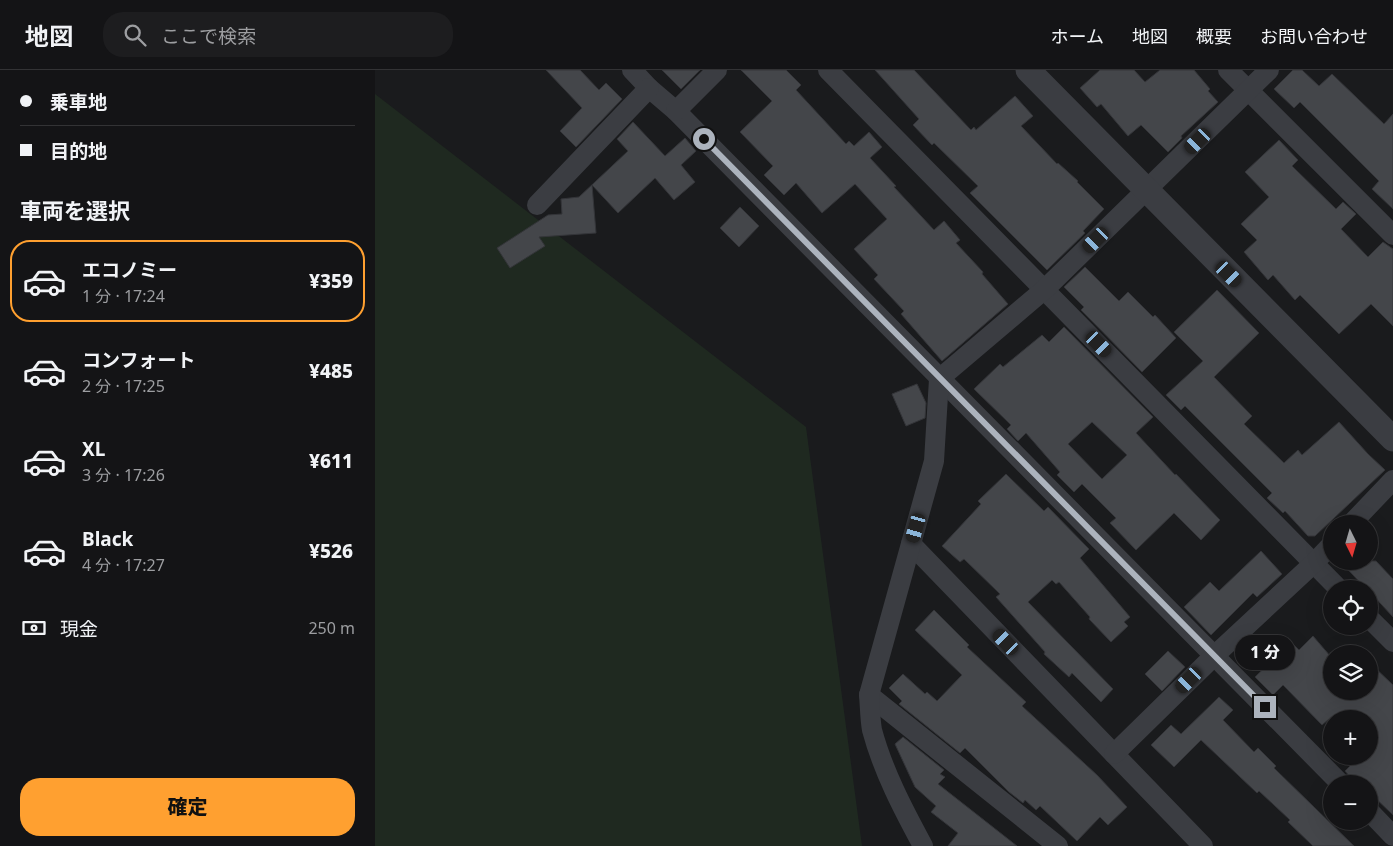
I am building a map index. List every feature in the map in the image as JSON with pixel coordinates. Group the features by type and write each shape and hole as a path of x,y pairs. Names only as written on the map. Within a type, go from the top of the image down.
{"street":[{"path":"631,70 676,111 1332,775"},
{"path":"676,111 717,70"},
{"path":"828,70 1330,580"},
{"path":"1029,70 1393,440"},
{"path":"1228,70 1393,235"},
{"path":"923,846 897,797 882,760 872,728 869,695 934,461 939,379 1045,289 1269,70"},
{"path":"537,205 649,88"},
{"path":"1360,515 1393,480"},
{"path":"911,544 1203,846"},
{"path":"1114,754 1323,553"},
{"path":"1378,627 1393,642"},
{"path":"869,695 1058,846"},
{"path":"1378,820 1393,836"}],"green space":[{"path":"375,94 806,427 862,846 375,846"}],"building":[{"path":"546,70 580,70 599,90 606,83 622,99 576,147 560,131 582,108"},
{"path":"662,70 700,70 681,89"},
{"path":"741,70 786,70 801,85 796,90 846,144 849,141 854,146 869,132 882,147 870,158 934,230 944,221 960,240 956,243 983,272 982,274 1008,304 942,361 901,314 904,311 874,279 878,275 854,249 887,219 855,184 822,213 796,183 784,195 764,175 773,166 740,132 772,101"},
{"path":"875,70 914,70 971,130 974,127 976,130 1015,96 1033,116 1021,126 1104,209 1083,231 1085,233 1047,270 970,193 978,186 934,143 932,145 913,125 919,119"},
{"path":"1100,70 1134,70 1145,82 1160,70 1194,70 1218,102 1181,136 1182,138 1168,152 1141,125 1128,136 1101,104 1097,107 1080,88"},
{"path":"1293,70 1302,70 1319,86 1332,74 1384,124 1393,114 1393,209 1372,189 1379,181 1300,102 1294,108 1274,89"},
{"path":"633,122 665,156 685,138 696,151 681,165 695,182 674,200 655,178 618,213 592,185 596,233 539,237 545,246 510,268 497,248 548,215 562,214 561,199 579,197 628,151 617,139"},
{"path":"1279,140 1298,160 1292,166 1336,209 1343,202 1356,214 1341,229 1368,257 1383,242 1393,249 1393,326 1371,304 1339,334 1300,295 1295,300 1273,275 1268,280 1244,252 1257,240 1241,224 1269,197 1245,172"},
{"path":"740,207 759,226 739,247 720,228"},
{"path":"1085,267 1119,301 1128,292 1153,317 1155,315 1176,338 1142,372 1081,310 1084,307 1064,287"},
{"path":"1217,290 1259,333 1214,377 1252,416 1244,424 1284,463 1298,450 1302,455 1339,422 1385,470 1337,515 1323,515 1323,528 1315,536 1308,536 1285,511 1283,513 1267,498 1272,493 1185,406 1181,410 1166,395 1203,361 1174,332"},
{"path":"1064,327 1153,417 1136,433 1220,520 1201,540 1174,513 1136,550 1110,523 1116,518 1082,484 1074,492 1057,475 1060,472 1026,433 1018,441 1007,429 1011,425 974,389 1000,364 1003,367 1042,335 1049,342","holes":["1092,422 1127,455 1102,479 1068,444"]},
{"path":"917,384 926,403 925,418 906,426 892,394"},
{"path":"1006,474 1044,511 1048,507 1089,549 1080,558 1130,617 1124,622 1128,626 1111,642 1089,619 1090,617 1059,582 1056,584 1052,580 1028,602 1113,689 1101,702 1072,673 1069,677 1044,654 1045,652 996,597 1000,594 964,559 960,562 942,546 981,504 978,501"},
{"path":"1261,551 1282,574 1257,597 1253,593 1211,635 1184,607 1210,582 1219,591"},
{"path":"1378,563 1393,579 1393,617 1378,601 1378,580 1358,580 1348,570 1378,570"},
{"path":"934,610 969,645 967,647 1026,702 1022,706 1097,775 1127,807 1108,825 1100,817 1077,841 1040,806 1036,810 1025,800 1023,803 1009,792 965,748 960,753 899,704 902,701 889,688 903,674 925,694 927,692 937,701 962,675 915,630"},
{"path":"1313,636 1323,648 1323,700 1378,700 1378,671 1393,685 1393,815 1378,801 1378,775 1348,775 1345,771 1351,765 1378,765 1378,710 1323,710 1322,725 1283,685 1273,695 1255,677 1291,642 1299,650"},
{"path":"1168,651 1185,667 1162,691 1145,674"},
{"path":"1219,697 1233,710 1223,720 1254,752 1258,748 1276,766 1274,768 1323,816 1323,830 1338,830 1354,846 1313,846 1288,822 1290,820 1259,791 1257,793 1201,740 1174,767 1151,745 1171,725 1181,734"},
{"path":"903,737 944,770 940,774 945,777 938,784 1017,846 948,846 958,833 931,812 936,806 915,787 895,744"}],"route":[{"path":"704,139 1265,707"}]}
